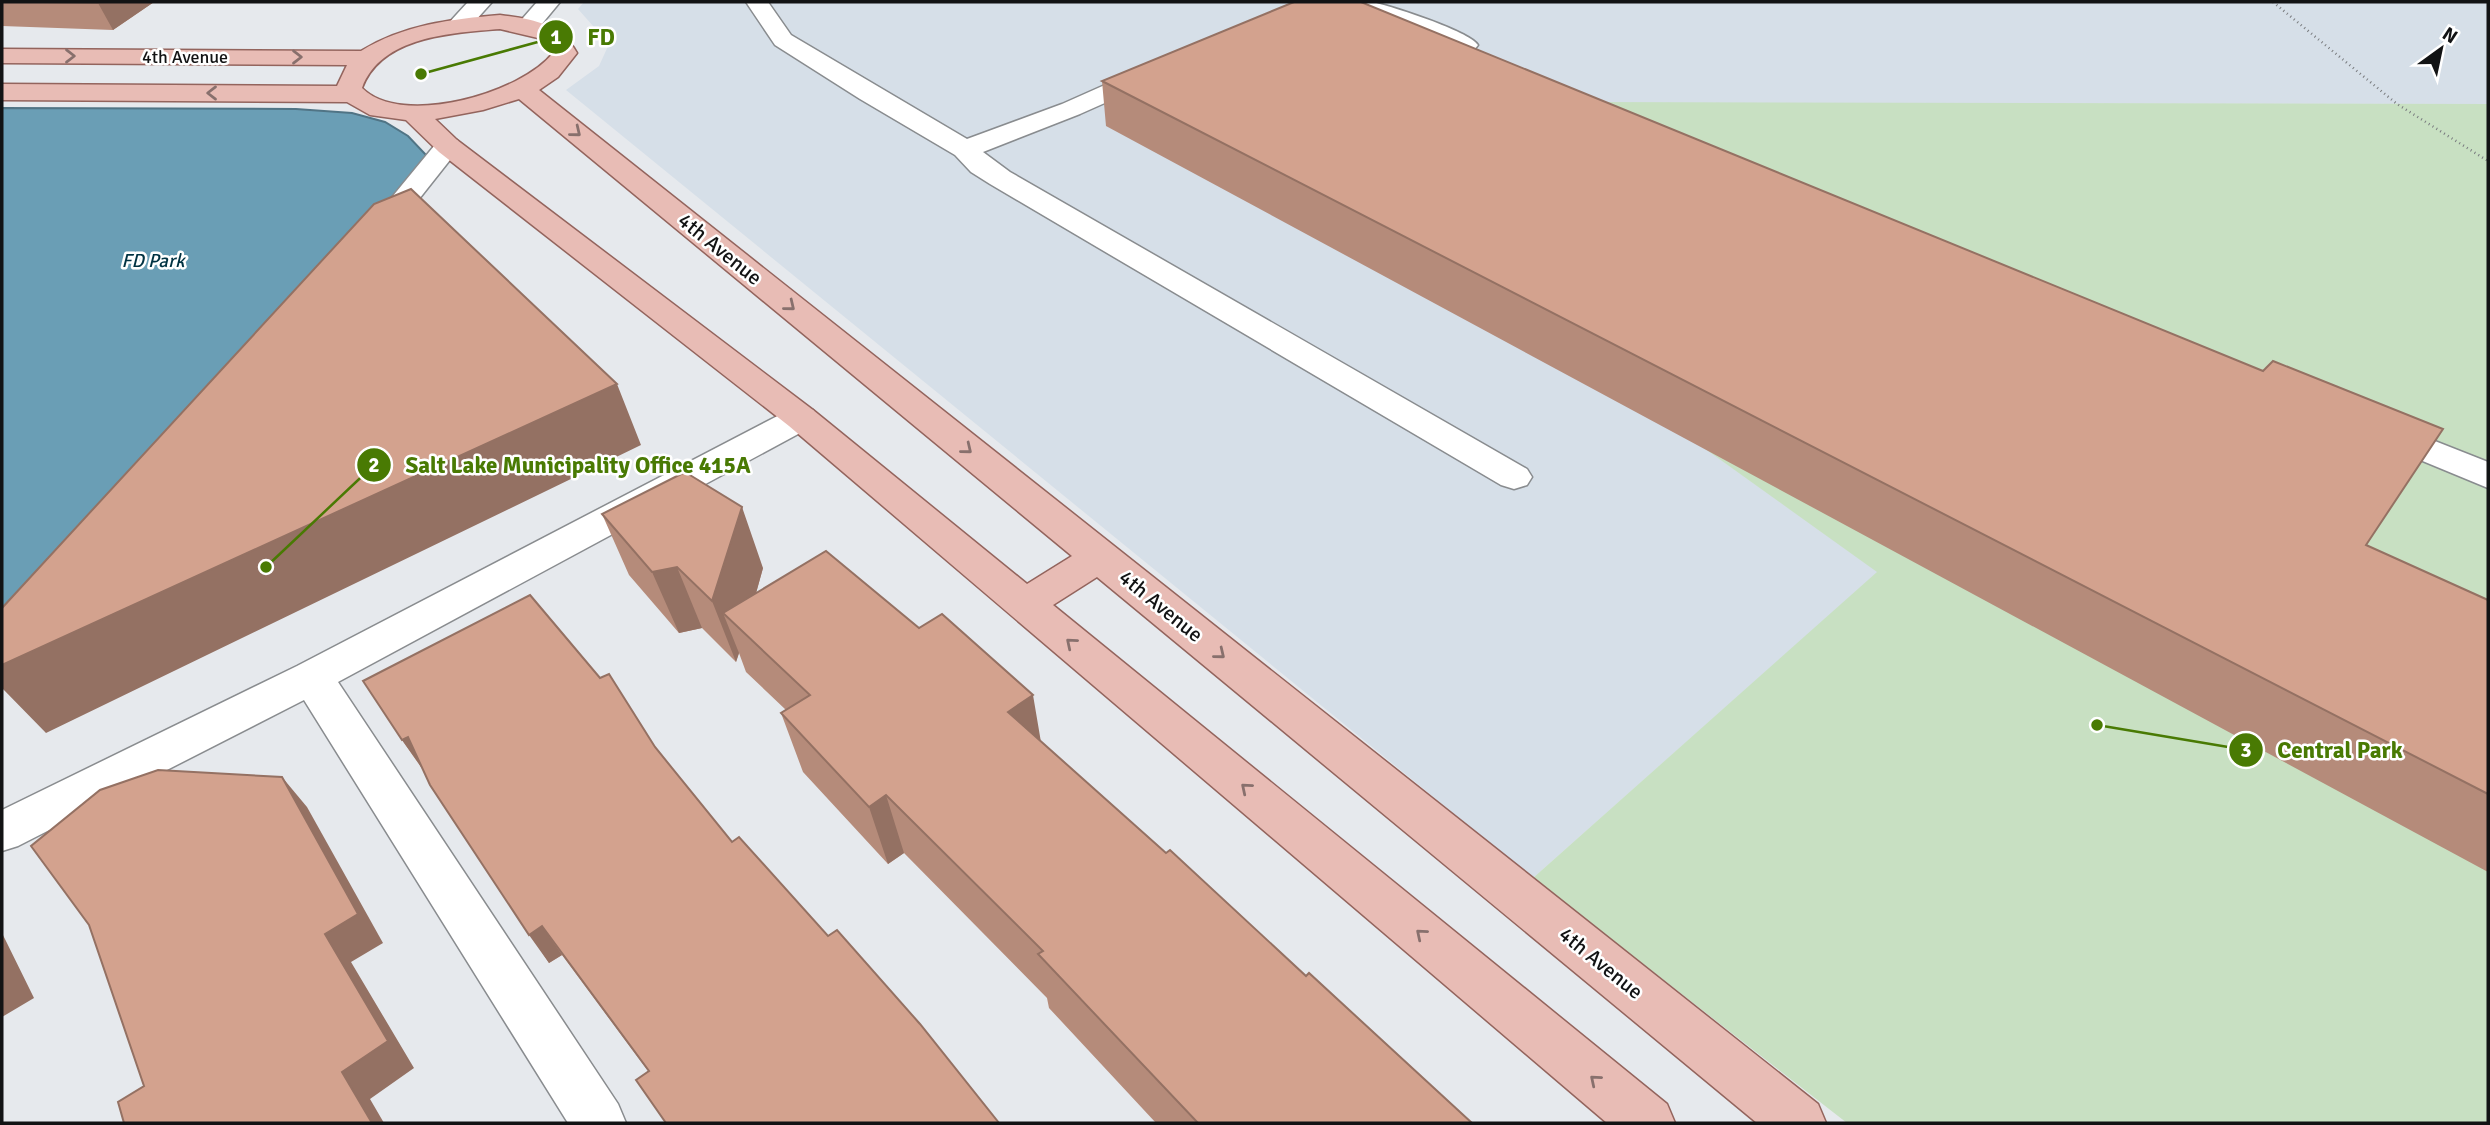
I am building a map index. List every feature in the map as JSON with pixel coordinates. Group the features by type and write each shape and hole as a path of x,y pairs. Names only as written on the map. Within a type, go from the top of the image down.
{"main road":[{"path":"500,22 528,26 548,32 561,43 565,53 549,73 523,89 488,102 451,110 412,112 385,109 361,102 349,89 352,74 368,58 397,41 458,26 500,22"},
{"name":"4th Avenue","path":"2,56 368,58"},
{"name":"4th Avenue","path":"523,89 1799,1123"},
{"name":"4th Avenue","path":"2,92 354,94"},
{"path":"412,112 448,146 801,418 1648,1123"},
{"path":"1025,604 1100,557"}],"street":[{"path":"458,26 481,2"},
{"path":"528,26 549,2"},
{"path":"757,2 783,40 869,94 965,149 981,166 1000,178 1514,477"},
{"path":"1300,12 1324,2 1374,6 1489,55"},
{"path":"965,149 1071,109 1175,63"},
{"path":"362,252 448,146"},
{"path":"2,832 312,677 801,418"},
{"path":"2360,422 2488,476"},
{"path":"312,677 599,1123"}],"path":[{"path":"2273,2 2397,104 2488,161"}],"shaded area":[{"path":"584,2 2488,2 2488,104 1583,103 1574,355 1878,572 1533,878 566,90 599,66 609,44 578,9"}],"green space":[{"path":"1583,102 2488,104 2488,1123 1847,1123 1533,878 1877,572 1574,355"}],"water":[{"name":"FD Park","path":"2,108 296,109 352,113 385,122 408,136 427,156 2,661"}],"building":[{"path":"1294,2 1361,2 2263,371 2273,361 2443,429 2366,545 2488,600 2488,794 1102,81"},
{"path":"411,189 617,384 2,665 2,608 374,204"},
{"path":"685,472 742,507 712,601 677,567 652,572 602,514"},
{"path":"826,551 919,628 942,614 1033,695 1008,712 1166,853 1170,850 1306,976 1309,973 1472,1123 1198,1123 1038,954 1043,951 886,795 869,807 781,713 810,695 723,613"},
{"path":"530,595 600,678 609,674 655,747 732,842 739,837 828,936 837,930 920,1024 999,1123 666,1123 636,1080 649,1071 542,926 529,935 430,785 408,737 402,740 363,681"},
{"path":"158,770 282,777 358,914 325,934 388,1041 342,1072 372,1123 124,1123 118,1102 144,1086 89,925 31,846 100,790"}],"place":[{"name":"FD","path":"421,74"},
{"name":"Salt Lake Municipality Office 415A","path":"266,567"},
{"name":"Central Park","path":"2097,725"}]}
